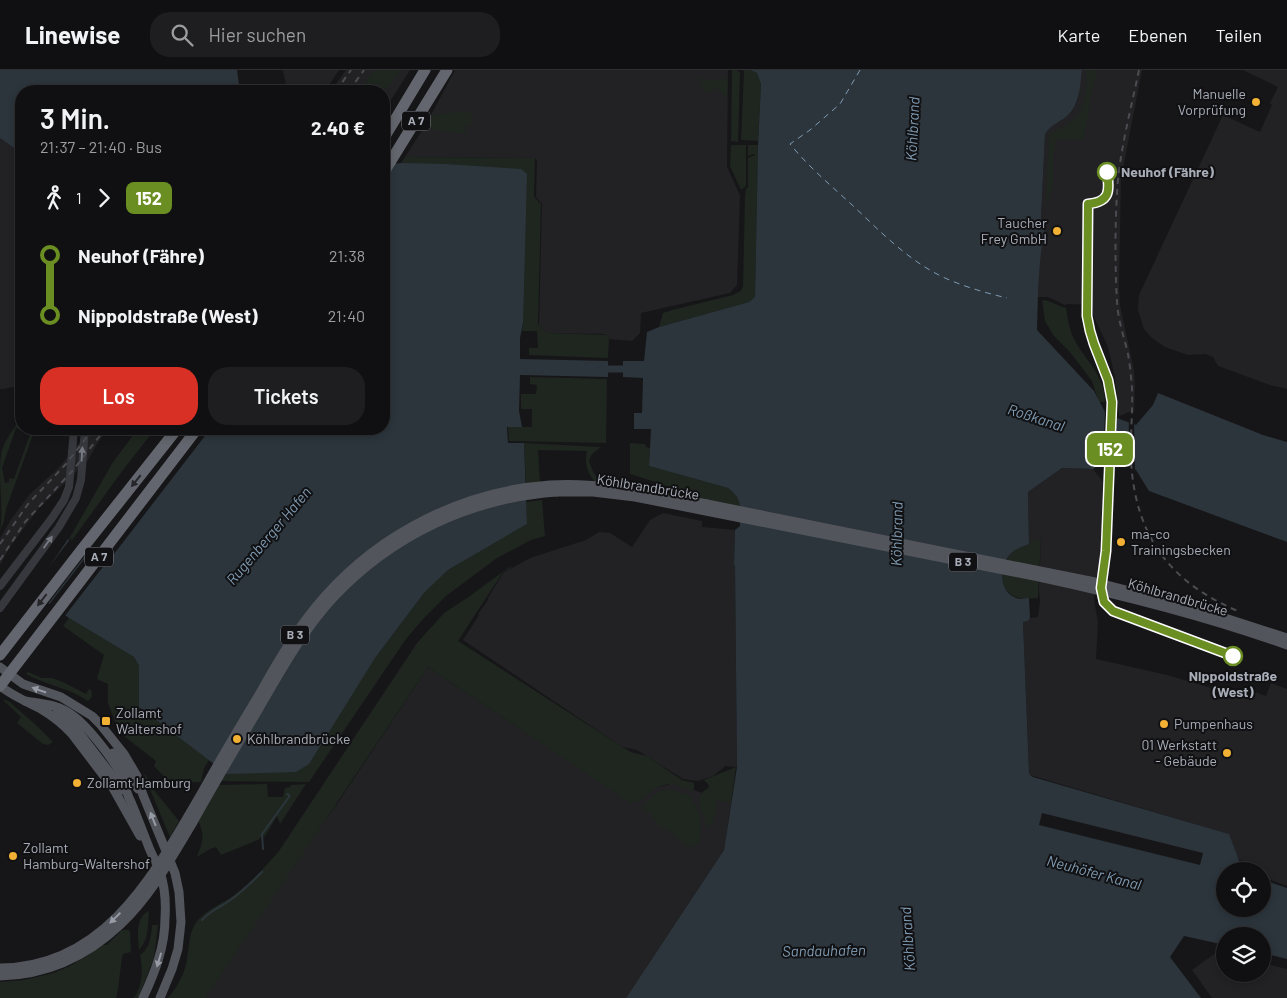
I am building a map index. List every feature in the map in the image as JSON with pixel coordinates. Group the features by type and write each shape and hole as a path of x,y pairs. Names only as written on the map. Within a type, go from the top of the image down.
{"highway":[{"name":"A 7","path":"390,128 425,70"},
{"name":"A 7","path":"390,150 438,70"},
{"name":"A 7","path":"390,162 446,70"},
{"name":"A 7","path":"0,655 172,435"},
{"name":"A 7","path":"0,674 183,435"},
{"name":"A 7","path":"0,686 192,435"}],"main road":[{"name":"Köhlbrandbrücke","path":"0,968 34,965 63,956 100,932 130,903 146,883 174,840 293,638 319,603 349,572 383,545 414,525 452,507 493,494 534,487 562,485 606,486 644,492 1095,582 1196,609 1287,638"},
{"name":"Köhlbrandbrücke","path":"0,976 31,973 61,964 90,949 121,924 143,899 165,868 286,662 310,627 332,600 364,568 402,541 441,520 468,509 493,502 525,495 557,492 606,493 643,498 1094,589 1187,613 1287,645"},
{"path":"0,666 23,684 61,697 80,709 143,795 175,873 179,892 181,922 178,949 160,998"},
{"path":"0,686 54,718 72,734 113,788 141,838 148,844"},
{"path":"25,701 48,704 60,708 73,715 84,725 116,767 158,866 164,886 166,919 164,938 155,971 144,998"}],"street":[{"path":"0,586 52,518 67,494 73,435"},
{"path":"0,608 59,527 76,498 81,480 85,435"}],"shaded area":[{"path":"283,70 339,70 329,85 286,85"},
{"path":"346,70 410,70 390,102 390,85 335,85"},
{"path":"374,70 401,70 389,85 364,85"},
{"path":"455,70 728,70 727,167 740,195 737,285 730,293 641,313 640,333 632,341 609,339 604,334 547,333 539,325 542,204 536,197 537,160 535,158 405,157 425,126"},
{"path":"732,70 740,72 738,142 731,141"},
{"path":"742,70 750,70 757,73 761,84 758,141 741,140 744,71"},
{"path":"1082,70 1142,70 1121,179 1120,305 1134,371 1134,412 1119,416 1115,378 1108,347 1093,315 1093,305 1065,305 1048,297 1038,297 1039,270 1045,228 1041,226 1041,218 1045,133 1047,129 1072,111 1077,101"},
{"path":"1087,70 1098,70 1092,89 1084,139 1057,139 1053,155 1053,187 1046,205 1049,135 1079,114 1085,95"},
{"path":"1243,70 1287,70 1287,389 1270,385 1218,366 1213,357 1205,354 1188,355 1165,347 1152,338 1144,329 1138,310 1139,295 1223,115 1260,132 1272,105 1270,103 1278,87"},
{"path":"701,76 704,80 728,79 727,96 724,96 718,88 705,93 699,78"},
{"path":"470,112 473,124 465,126 466,134 426,127 433,115"},
{"path":"0,138 15,149 15,386 0,389"},
{"path":"731,145 746,145 746,186 741,190 730,166"},
{"path":"748,145 758,145 755,297 749,302 659,327 663,313 733,295 741,291 743,286 748,158 755,155 748,156"},
{"path":"405,157 535,158 534,195 541,204 538,324 547,333 607,335 609,339 608,358 529,355 529,348 538,348 537,331 522,331 523,323 401,163"},
{"path":"1042,300 1066,308 1072,335 1102,384 1105,402 1099,402 1092,381 1070,352 1054,336 1045,321"},
{"path":"530,377 607,379 606,443 509,441 508,427 532,427 532,409 521,409 521,394 536,394 537,385 530,384"},
{"path":"15,427 2,468 5,483 9,482 9,478 14,479 30,435 33,435 0,531 1,455"},
{"path":"85,435 104,435 88,460 39,508 10,547 0,565 0,538 12,518 30,494 53,474"},
{"path":"133,435 150,435 70,543 69,539 113,462"},
{"path":"524,443 601,447 592,454 589,461 593,472 602,485 597,485 589,473 586,465 587,451 538,450 540,483 526,484"},
{"path":"630,443 645,444 646,447 650,448 649,466 728,488 737,498 740,510 685,495 662,484 630,474"},
{"path":"1062,468 1093,469 1103,482 1100,557 1094,600 1098,623 1096,659 1167,675 1252,700 1255,692 1266,696 1271,683 1287,689 1287,886 1271,880 1271,862 1242,862 1238,859 1228,834 1030,775 1023,622 1028,621 1030,618 1038,617 1041,538 1029,544 1028,492"},
{"path":"542,500 545,536 531,540 497,558 446,596 424,618 406,639 309,782 220,781 226,773 375,658 424,593 448,570 527,524 526,502"},
{"path":"663,513 702,521 702,527 735,530 737,767 725,766 713,776 698,781 683,779 637,750 622,747 463,640 503,573 530,558 586,540 599,532 610,533 632,547 650,520"},
{"path":"1041,538 1038,598 1023,599 1012,595 1003,584 1002,578 1008,557 1016,550"},
{"path":"513,567 503,572 458,641 624,748 647,756 682,780 694,783 694,789 669,784 663,785 640,800 630,803 428,667 206,998 168,998 179,982 184,970 195,924 204,914 244,887 279,851 417,643 444,613 508,568"},
{"path":"69,618 134,657 139,666 139,707 209,760 204,768 201,782 172,785 154,766 156,761 119,732 108,703 108,684 97,679 104,655 63,626"},
{"path":"428,667 622,797 674,783 731,803 724,850 626,998 198,998 339,801"},
{"path":"28,672 42,678 52,678 63,682 86,694 89,689 92,696 88,701 26,674"},
{"path":"3,699 10,702 53,742 48,745 43,744 17,723 21,717"},
{"path":"736,767 731,803 718,800 715,818 708,829 699,801 702,793 709,787 704,780"},
{"path":"144,775 153,789 179,821 170,837"},
{"path":"267,784 268,797 283,797 285,788 291,785 306,784 280,824 277,816 265,836 221,855 216,847 197,857 202,838 202,831 198,820 218,785"},
{"path":"664,790 688,796 695,804 700,817 701,837 700,842 696,843 694,847 691,848 684,844 671,831 657,825 650,813 641,809 651,798"},
{"path":"149,911 145,942 139,950 139,923 141,918"},
{"path":"152,925 158,925 154,958 138,998 134,998 142,977 140,955 148,946"},
{"path":"122,930 129,930 130,932 131,952 123,954 122,957 116,998 0,998 0,982 24,980 53,973 70,966 102,945 107,945"},
{"path":"1216,953 1216,982 1271,982 1271,965 1287,969 1287,998 1212,998 1192,970"}],"water":[{"path":"0,70 237,70 239,85 15,85 15,149 0,138"},
{"path":"750,70 1082,70 1079,94 1075,106 1067,116 1052,126 1045,134 1041,226 1045,228 1040,266 1037,330 1094,391 1106,414 1136,425 1153,405 1158,393 1263,435 1287,442 1287,542 1149,491 1136,470 1119,463 1102,462 1093,469 1062,468 1028,492 1029,544 1010,554 1002,572 1002,578 1009,594 1020,599 1029,598 1030,618 1028,621 1023,622 1029,772 1033,777 1229,834 1240,862 1216,862 1216,917 1271,917 1271,883 1287,888 1287,959 1271,955 1271,927 1216,927 1216,943 1184,936 1170,957 1201,998 626,998 724,850 737,767 734,564 735,530 740,526 740,505 736,496 728,488 649,466 651,429 634,429 634,413 642,413 643,378 623,377 623,361 644,361 647,332 749,302 755,297 761,84 757,73"},
{"name":"Rugenberger Hafen","path":"390,164 445,164 521,169 527,174 523,323 520,338 520,359 608,361 608,377 520,375 519,411 522,427 507,427 508,443 524,443 527,524 448,570 424,593 375,658 309,764 296,772 227,774 139,707 139,666 134,657 69,618 44,600 41,579 68,539 104,567 204,437 202,435 390,435"}],"pier":[{"path":"1105,411 1115,415 1114,463 1103,463"},
{"path":"1129,420 1134,422 1135,472 1129,470"},
{"path":"198,435 205,435 64,617 48,606 89,553 103,564 200,437"},
{"path":"71,538 72,541 88,552 47,605 42,602 38,594 40,590 39,580"},
{"path":"1042,813 1203,853 1200,865 1039,825"}],"waterway":[{"path":"601,369 632,369"},
{"path":"263,849 262,834 289,797 287,794"},
{"path":"202,920 238,894 262,872"}],"ferry route":[{"path":"860,70 840,104 810,130 790,144 819,175 906,254 945,278 976,290 1007,298"}],"railway":[{"path":"340,85 351,70"},
{"path":"353,85 364,70"},
{"path":"1139,70 1120,162 1116,233 1118,309 1128,354 1132,388 1131,460 1134,487 1140,512 1149,534 1161,554 1194,587 1240,612"},
{"path":"0,544 28,504 66,464 88,435"},
{"path":"0,560 25,522 74,469 100,435"}],"bus line":[{"name":"152","path":"1107,172 1108,195 1102,202 1088,204 1087,316 1094,344 1108,380 1112,402 1106,551 1101,584 1102,597 1106,605 1113,611 1233,656"}],"place":[{"name":"Manuelle Vorprüfung","path":"1256,102"},
{"name":"Neuhof (Fähre)","path":"1107,172"},
{"name":"Taucher Frey GmbH","path":"1057,231"},
{"name":"ma-co Trainingsbecken","path":"1121,542"},
{"name":"Nippoldstraße (West)","path":"1233,656"},
{"name":"Zollamt Waltershof","path":"106,721"},
{"name":"Pumpenhaus","path":"1164,724"},
{"name":"Köhlbrandbrücke","path":"237,739"},
{"name":"01 Werkstatt - Gebäude","path":"1227,753"},
{"name":"Zollamt Hamburg","path":"77,783"},
{"name":"Zollamt Hamburg-Waltershof","path":"13,856"}],"water label":[{"name":"Köhlbrand","path":"913,129"},
{"name":"Roßkanal","path":"1036,418"},
{"name":"Köhlbrand","path":"897,534"},
{"name":"Neuhöfer Kanal","path":"1094,873"},
{"name":"Köhlbrand","path":"908,939"},
{"name":"Sandauhafen","path":"824,951"}]}
